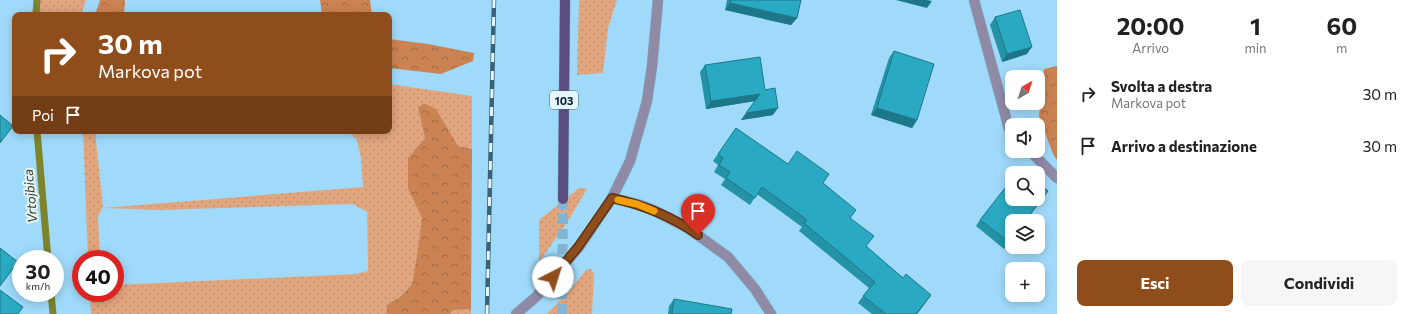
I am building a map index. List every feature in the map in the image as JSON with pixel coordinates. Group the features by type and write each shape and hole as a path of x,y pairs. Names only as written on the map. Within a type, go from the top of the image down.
{"main road":[{"name":"103","path":"564,199 565,0"}],"street":[{"path":"516,314 536,297 578,247 612,198 630,161 647,101 658,0"},
{"path":"974,0 1006,118"},
{"path":"1037,158 1057,178"},
{"path":"612,198 637,204 653,210 694,232 728,257 755,289 771,314"}],"shaded area":[{"path":"39,0 86,0 82,12 31,12"},
{"path":"579,0 617,0 608,28 603,73 577,75"},
{"path":"392,84 472,96 472,149 458,147 436,109 418,108 425,138 408,158 408,189 422,218 417,255 412,284 400,297 387,305 387,314 91,314 90,302 124,302 124,285 356,274 368,271 367,212 353,204 160,210 102,208 98,217 100,250 88,250 83,134 95,134 103,208 363,187 361,158 357,140 351,134 392,134"},
{"path":"579,188 587,189 568,221 539,262 539,220"},
{"path":"591,269 594,274 592,314 547,314 571,289 586,270"},
{"path":"471,309 471,314 450,314 453,310"}],"green space":[{"path":"100,0 125,0 124,12 96,12"},
{"path":"320,0 370,0 372,12 322,12"},
{"path":"392,39 428,44 474,53 473,61 441,74 392,68"},
{"path":"1057,66 1057,160 1053,154 1045,132 1045,118 1040,118 1039,116 1040,110 1045,110 1044,69"},
{"path":"424,103 436,109 458,146 472,149 471,309 453,310 450,314 387,314 387,305 400,297 412,284 422,218 408,189 408,158 425,138 418,108"}],"building":[{"path":"731,0 801,0 797,18 730,3"},
{"path":"1020,10 1032,47 1007,54 995,17"},
{"path":"894,51 934,64 917,120 877,108"},
{"path":"760,57 765,90 775,88 778,108 746,113 760,94 711,101 705,65"},
{"path":"0,115 12,125 12,127 0,143"},
{"path":"736,128 788,164 797,151 829,174 823,183 856,210 850,218 874,236 866,246 903,278 906,274 931,295 916,314 886,314 863,296 875,282 804,223 807,220 762,187 755,198 726,178 730,172 719,165 723,158 718,154"},
{"path":"1005,188 1005,206 1036,206 1030,214 1005,214 1005,239 980,220"},
{"path":"0,248 12,257 12,270 0,286"},
{"path":"0,290 12,299 12,302 16,302 23,307 18,314 0,314"},
{"path":"674,299 732,309 731,314 672,314"}],"waterway":[{"name":"Vrtojbica","path":"36,12 37,0"},
{"name":"Vrtojbica","path":"37,134 47,250"},
{"name":"Vrtojbica","path":"52,302 53,314"}],"tunnel":[{"path":"562,314 563,199"}],"railway":[{"path":"487,314 494,0"}],"slow traffic":[{"path":"618,200 637,204 654,211"}],"route":[{"path":"553,277 578,247 612,198 637,204 653,210 688,228 698,235"}]}
